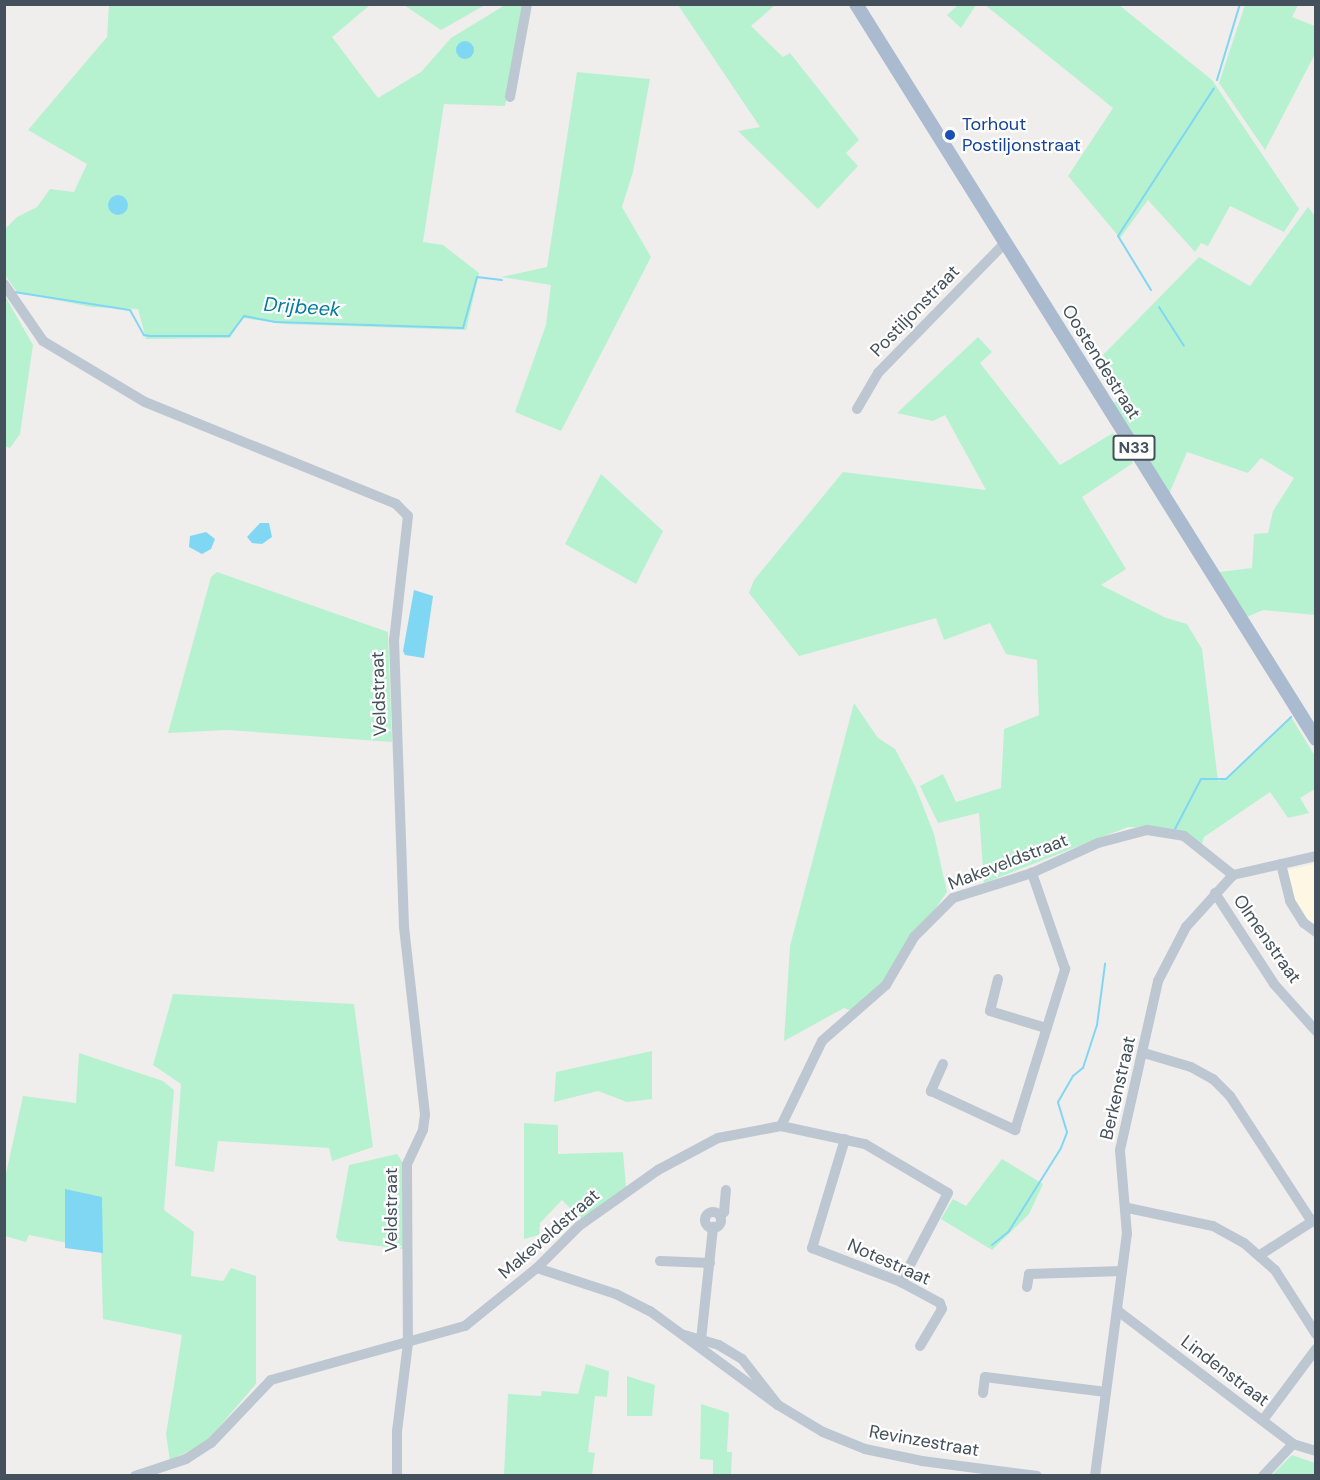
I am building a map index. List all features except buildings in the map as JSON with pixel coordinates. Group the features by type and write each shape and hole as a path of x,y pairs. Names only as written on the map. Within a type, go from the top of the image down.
{"main road":[{"name":"Oostendestraat","path":"856,4 1316,739"}],"street":[{"path":"510,97 527,4"},
{"name":"Postiljonstraat","path":"857,409 878,373 1005,243"},
{"name":"Veldstraat","path":"4,284 43,341 146,402 396,504 408,516 394,651 404,927 425,1115 423,1130 406,1165 408,1343"},
{"name":"Makeveldstraat","path":"135,1476 186,1459 211,1443 271,1380 320,1364 408,1343 465,1326 537,1268 579,1226 658,1170 718,1138 782,1126 822,1041 886,985 914,937 937,911 953,898 1032,873 1098,843 1147,830 1184,836 1220,861 1233,875"},
{"path":"1233,875 1316,856"},
{"path":"1281,864 1290,901 1304,923 1316,932"},
{"path":"943,1064 931,1091 1015,1130 1065,969 1032,873"},
{"name":"Berkenstraat","path":"1095,1476 1118,1311 1128,1208 1120,1150 1162,972 1186,927 1233,875"},
{"name":"Olmenstraat","path":"1215,893 1274,984 1316,1031"},
{"path":"998,979 990,1011 1046,1028"},
{"path":"1144,1053 1191,1067 1213,1079 1230,1095 1314,1220 1260,1255"},
{"path":"782,1126 845,1139 883,1152 948,1193 901,1282"},
{"name":"Notestraat","path":"845,1139 812,1248 901,1282 940,1303 942,1309 920,1346"},
{"path":"701,1340 713,1227 706,1224 706,1216 714,1212 720,1216 724,1212 726,1190"},
{"path":"1128,1208 1213,1226 1260,1255 1316,1334"},
{"path":"660,1261 710,1263"},
{"name":"Revinzestraat","path":"537,1268 616,1294 650,1311 778,1405 823,1432 865,1449 922,1461 1037,1476"},
{"path":"1027,1287 1029,1274 1122,1271"},
{"name":"Lindenstraat","path":"1118,1311 1293,1444 1316,1451"},
{"name":"Revinzestraat","path":"683,1335 719,1345 742,1359 778,1405"},
{"path":"397,1476 398,1431 408,1343"},
{"path":"1263,1420 1316,1349"},
{"path":"983,1393 985,1377 1106,1392"},
{"path":"1263,1476 1293,1444"}],"shaded area":[{"path":"1315,864 1315,928 1309,926 1289,891 1287,870"}],"green space":[{"path":"109,5 370,5 332,37 378,98 421,72 451,38 505,5 525,5 505,106 444,104 423,242 443,245 479,273 466,330 284,324 243,318 230,338 146,339 138,309 91,307 17,292 5,275 4,230 17,217 37,207 50,189 74,192 87,164 28,130 107,37"},
{"path":"404,5 485,5 441,30"},
{"path":"678,5 775,5 751,26 783,57 790,53 859,140 846,153 858,166 818,209 738,131 760,127"},
{"path":"958,5 976,5 961,28 947,15"},
{"path":"985,5 1119,5 1212,80 1299,209 1284,232 1230,206 1208,246 1201,243 1195,252 1148,200 1120,238 1068,176 1113,108"},
{"path":"1245,5 1298,5 1292,17 1315,26 1315,54 1265,150 1219,83"},
{"path":"577,72 650,79 633,172 622,207 651,257 561,431 515,412 546,325 551,285 501,277 547,267"},
{"path":"1308,207 1315,216 1315,615 1263,610 1247,617 1219,572 1252,568 1254,534 1268,533 1273,511 1294,478 1261,458 1248,473 1187,452 1169,494 1113,403 1126,396 1103,355 1199,257 1250,286"},
{"path":"5,296 33,345 20,434 10,448 4,446"},
{"path":"978,337 992,352 980,363 1060,465 1113,433 1133,463 1082,497 1126,569 1101,585 1166,618 1187,624 1202,649 1218,781 1226,779 1291,717 1315,756 1315,789 1300,798 1309,813 1288,818 1270,792 1204,837 1202,844 1175,829 1128,827 984,883 979,813 938,823 920,786 943,774 956,802 1001,788 1004,729 1039,715 1037,660 1006,654 990,623 944,640 936,618 799,656 749,593 754,580 843,472 986,490 945,415 933,421 897,413"},
{"path":"601,474 663,531 636,584 565,544"},
{"path":"217,572 388,632 392,742 227,730 168,733 211,577"},
{"path":"854,703 878,738 895,749 916,788 934,834 947,892 890,974 852,1011 844,1008 784,1041 790,946"},
{"path":"173,994 354,1004 373,1147 332,1161 329,1148 218,1141 214,1172 175,1166 181,1084 153,1065"},
{"path":"652,1051 652,1099 627,1102 598,1091 554,1102 556,1072"},
{"path":"79,1053 163,1081 174,1090 164,1210 194,1232 191,1276 223,1281 231,1268 256,1276 256,1384 207,1441 170,1461 166,1434 182,1335 103,1319 101,1250 29,1235 26,1242 5,1236 5,1178 23,1096 76,1103"},
{"path":"524,1123 558,1125 558,1154 623,1152 626,1187 582,1220 562,1200 540,1223 539,1235 524,1239"},
{"path":"397,1154 403,1163 403,1249 339,1241 336,1237 349,1165"},
{"path":"1002,1159 1043,1184 1029,1214 992,1250 941,1219 953,1199 966,1206"},
{"path":"586,1364 609,1371 607,1397 595,1396 588,1452 595,1453 592,1475 504,1475 508,1394 541,1396 542,1391 578,1394"},
{"path":"627,1376 655,1385 652,1416 627,1416"},
{"path":"701,1404 729,1413 727,1452 732,1452 731,1475 713,1475 713,1460 700,1459"},
{"path":"1292,1455 1315,1463 1315,1475 1272,1475"}],"water":[{"path":"465,41 471,44 474,50 471,56 465,59 459,56 456,50 459,44"},
{"path":"118,195 125,198 128,205 125,212 118,215 111,212 108,205 111,198"},
{"path":"260,523 269,523 272,537 262,544 252,543 247,537"},
{"path":"206,532 215,539 211,549 202,554 189,547 190,536"},
{"path":"414,590 433,596 424,658 405,655 403,651"},
{"path":"65,1189 102,1197 103,1253 65,1248"}],"waterway":[{"path":"1217,80 1240,4"},
{"path":"1151,290 1118,236 1214,88"},
{"name":"Drijbeek","path":"14,292 130,310 144,335 229,336 244,316 275,322 463,328 477,277 502,280"},
{"path":"1159,307 1184,346"},
{"path":"1175,829 1201,779 1226,779 1291,717"},
{"path":"992,1245 1009,1231 1061,1148 1067,1132 1058,1102 1073,1076 1083,1068 1097,1025 1105,964"}],"place":[{"name":"Torhout Postiljonstraat","path":"950,135"}]}
